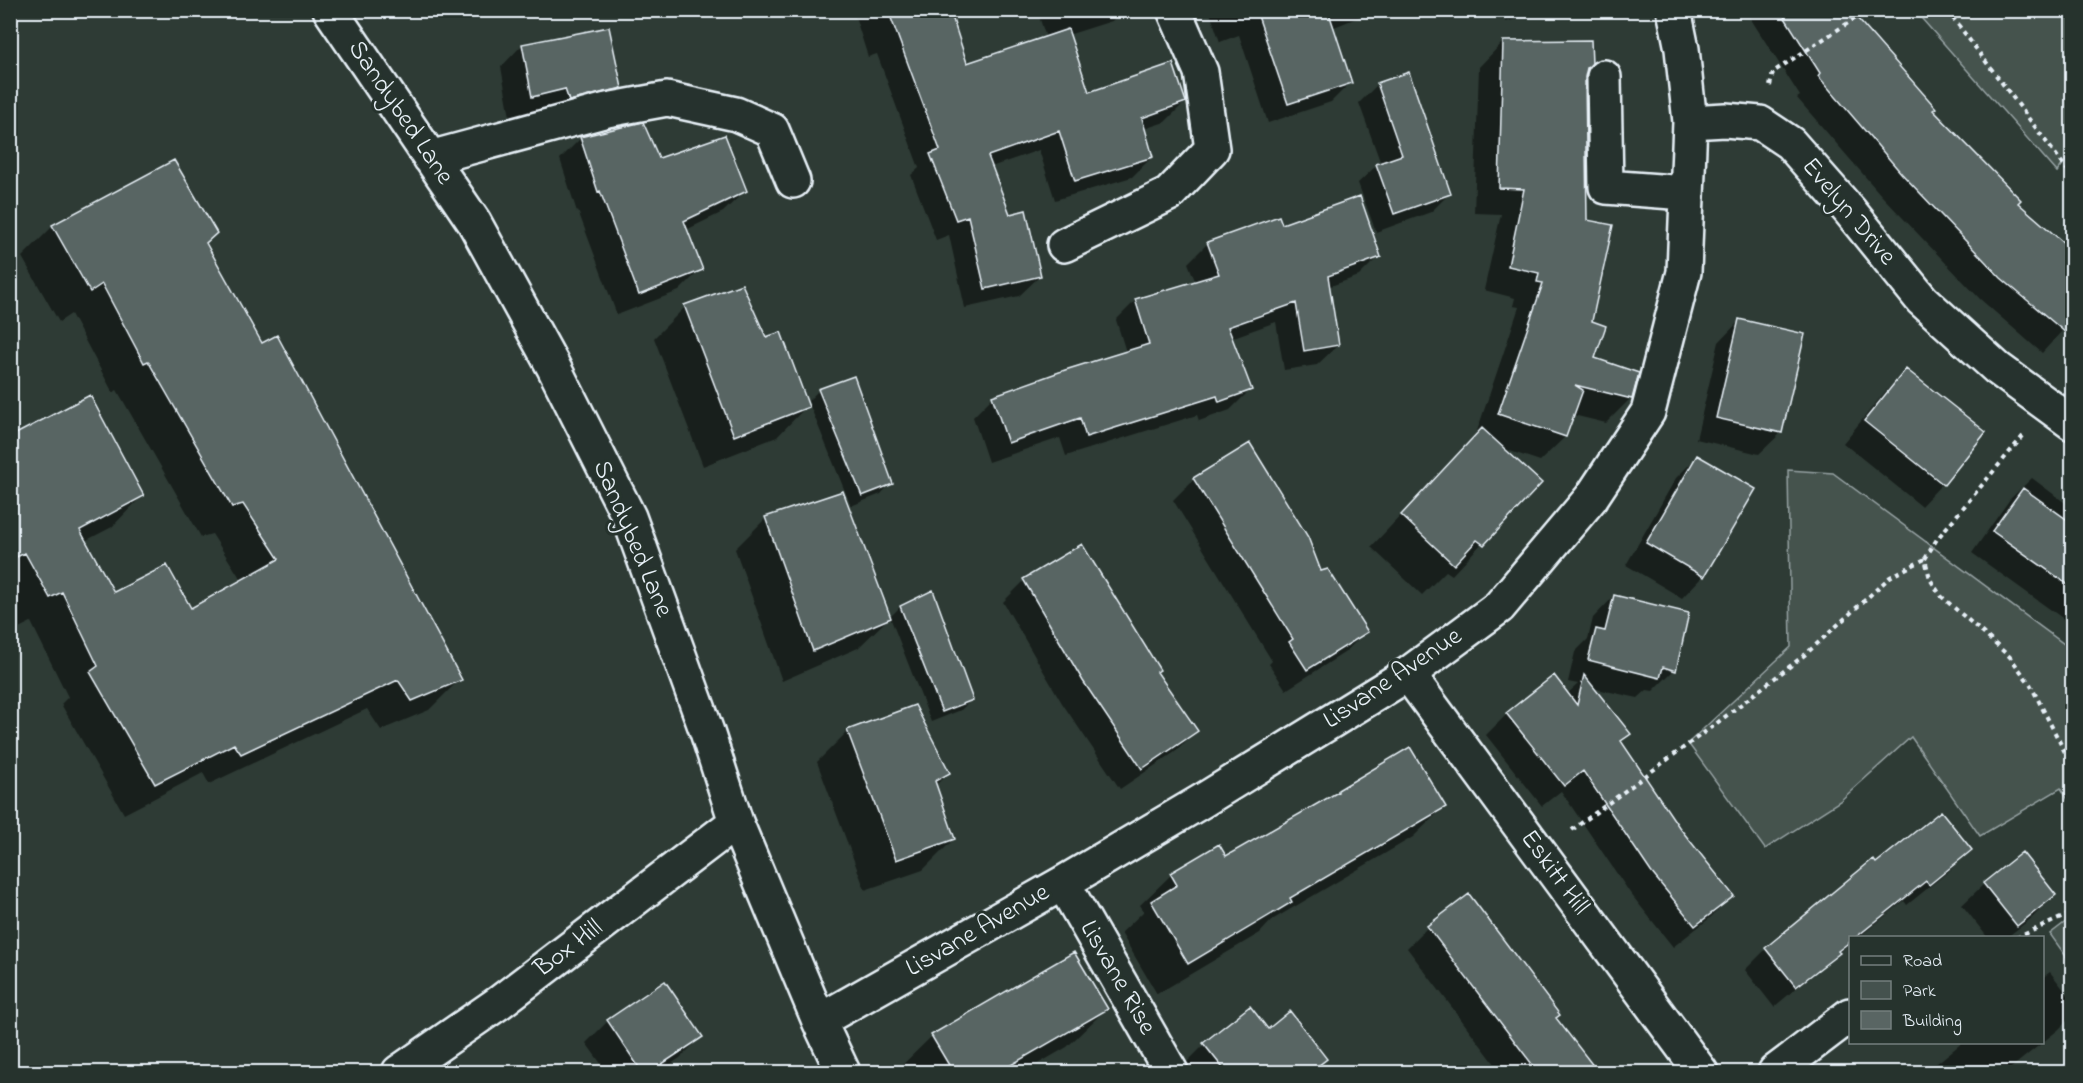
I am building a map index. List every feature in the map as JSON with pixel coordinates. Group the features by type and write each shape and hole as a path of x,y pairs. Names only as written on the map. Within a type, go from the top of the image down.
{"street":[{"name":"Sandybed Lane","path":"330,10 474,222 553,366 629,517 707,732 736,822 819,1021 843,1072"},
{"path":"1064,245 1170,194 1212,149 1201,72 1174,10"},
{"path":"1674,10 1682,49 1690,123"},
{"path":"1604,77 1606,188 1686,193"},
{"path":"430,158 607,110 667,99 736,114 772,130 793,181"},
{"name":"Evelyn Drive","path":"1690,123 1725,120 1760,123 1790,143 1849,210 1922,300 1997,368 2062,414"},
{"name":"Lisvane Avenue","path":"819,1021 1063,883 1202,801 1408,674 1499,606 1591,498 1647,412 1684,272 1690,123"},
{"name":"Eskitt Hill","path":"1408,674 1701,1072"},
{"name":"Box Hill","path":"399,1072 500,1002 736,822"},
{"name":"Lisvane Rise","path":"1063,883 1171,1072"},
{"path":"1775,1072 1849,1016"}],"path":[{"path":"1760,123 1773,72 1868,10"},
{"path":"1947,10 2073,176"},
{"path":"1540,854 1807,653 1890,577 1925,560 1937,538 2028,429 2062,414"},
{"path":"1925,560 1930,579 1941,596 2010,657 2030,684 2073,766"},
{"path":"2021,936 2073,913"}],"green space":[{"path":"1915,11 2072,11 2072,153 2057,172"},
{"path":"1788,470 1833,473 2072,650 2072,806 2061,788 1980,836 1911,737 1840,801 1765,849 1688,743 1791,647"},
{"path":"2072,917 2072,965 2050,934"}],"building":[{"path":"888,10 950,10 967,63 1068,29 1089,92 1173,63 1186,102 1142,118 1153,157 1075,181 1059,131 988,156 1010,214 1026,210 1041,276 985,289 968,216 956,220 930,154 940,150"},
{"path":"1256,10 1328,10 1352,83 1288,104"},
{"path":"1780,10 1850,10 1936,108 1933,110 2021,200 2018,203 2073,251 2073,339 2001,278 1902,174 1818,76 1820,73"},
{"path":"609,27 622,88 569,101 565,89 532,97 522,44"},
{"path":"1591,40 1592,64 1587,68 1585,77 1587,220 1613,225 1592,321 1606,326 1595,358 1639,373 1632,399 1575,385 1583,390 1566,437 1498,414 1543,283 1537,282 1539,273 1508,266 1524,189 1499,188 1503,41"},
{"path":"1409,72 1451,194 1394,214 1376,164 1402,155 1377,83"},
{"path":"643,122 659,158 725,135 747,191 684,221 703,270 639,295 600,191 598,192 580,137"},
{"path":"174,160 217,233 206,243 262,343 277,335 462,680 412,701 398,680 241,754 234,744 155,784 90,672 98,666 62,592 50,598 25,553 10,560 10,437 90,395 144,496 80,530 114,592 167,565 191,608 279,559 243,504 232,507 148,361 144,363 102,284 90,292 52,225"},
{"path":"1360,196 1381,257 1328,276 1339,345 1304,351 1296,303 1228,327 1252,390 1219,402 1217,396 1086,437 1080,418 1008,443 992,396 1149,344 1135,299 1219,274 1207,242 1279,216 1282,224"},
{"path":"742,284 766,337 781,332 809,407 734,436 684,305"},
{"path":"1739,319 1805,334 1782,433 1716,418"},
{"path":"1906,369 1986,432 1944,485 1864,421"},
{"path":"854,376 893,484 862,496 818,389"},
{"path":"1482,428 1542,483 1484,545 1477,540 1454,565 1401,515"},
{"path":"1250,443 1308,537 1321,571 1328,569 1368,632 1307,670 1289,642 1293,639 1193,478"},
{"path":"1697,455 1756,489 1704,577 1646,543"},
{"path":"2023,488 2073,524 2073,588 1992,531"},
{"path":"843,491 891,618 813,651 765,517"},
{"path":"1082,544 1160,670 1157,672 1198,731 1142,769 1083,681 1023,579"},
{"path":"933,590 973,700 942,712 900,606"},
{"path":"1614,595 1689,613 1676,671 1663,667 1660,678 1588,660 1596,629 1605,631"},
{"path":"1554,675 1577,705 1584,675 1631,734 1621,741 1679,827 1734,896 1695,926 1651,872 1583,771 1564,786 1506,713"},
{"path":"915,705 950,773 935,781 955,839 896,860 847,730"},
{"path":"1410,747 1446,807 1290,898 1292,902 1188,964 1151,901 1177,885 1170,873 1219,844 1226,856 1338,792"},
{"path":"1941,811 1972,850 1929,885 1926,881 1857,936 1849,936 1849,943 1838,951 1840,953 1796,987 1765,948 1873,859 1876,863"},
{"path":"2022,852 2056,895 2017,926 1983,883"},
{"path":"1469,894 1560,1015 1556,1018 1598,1072 1538,1072 1427,926"},
{"path":"1074,952 1108,1009 999,1072 953,1072 931,1035"},
{"path":"665,981 703,1037 650,1072 642,1072 607,1020"},
{"path":"1250,1006 1268,1029 1290,1011 1327,1059 1310,1072 1226,1072 1203,1043"}]}
